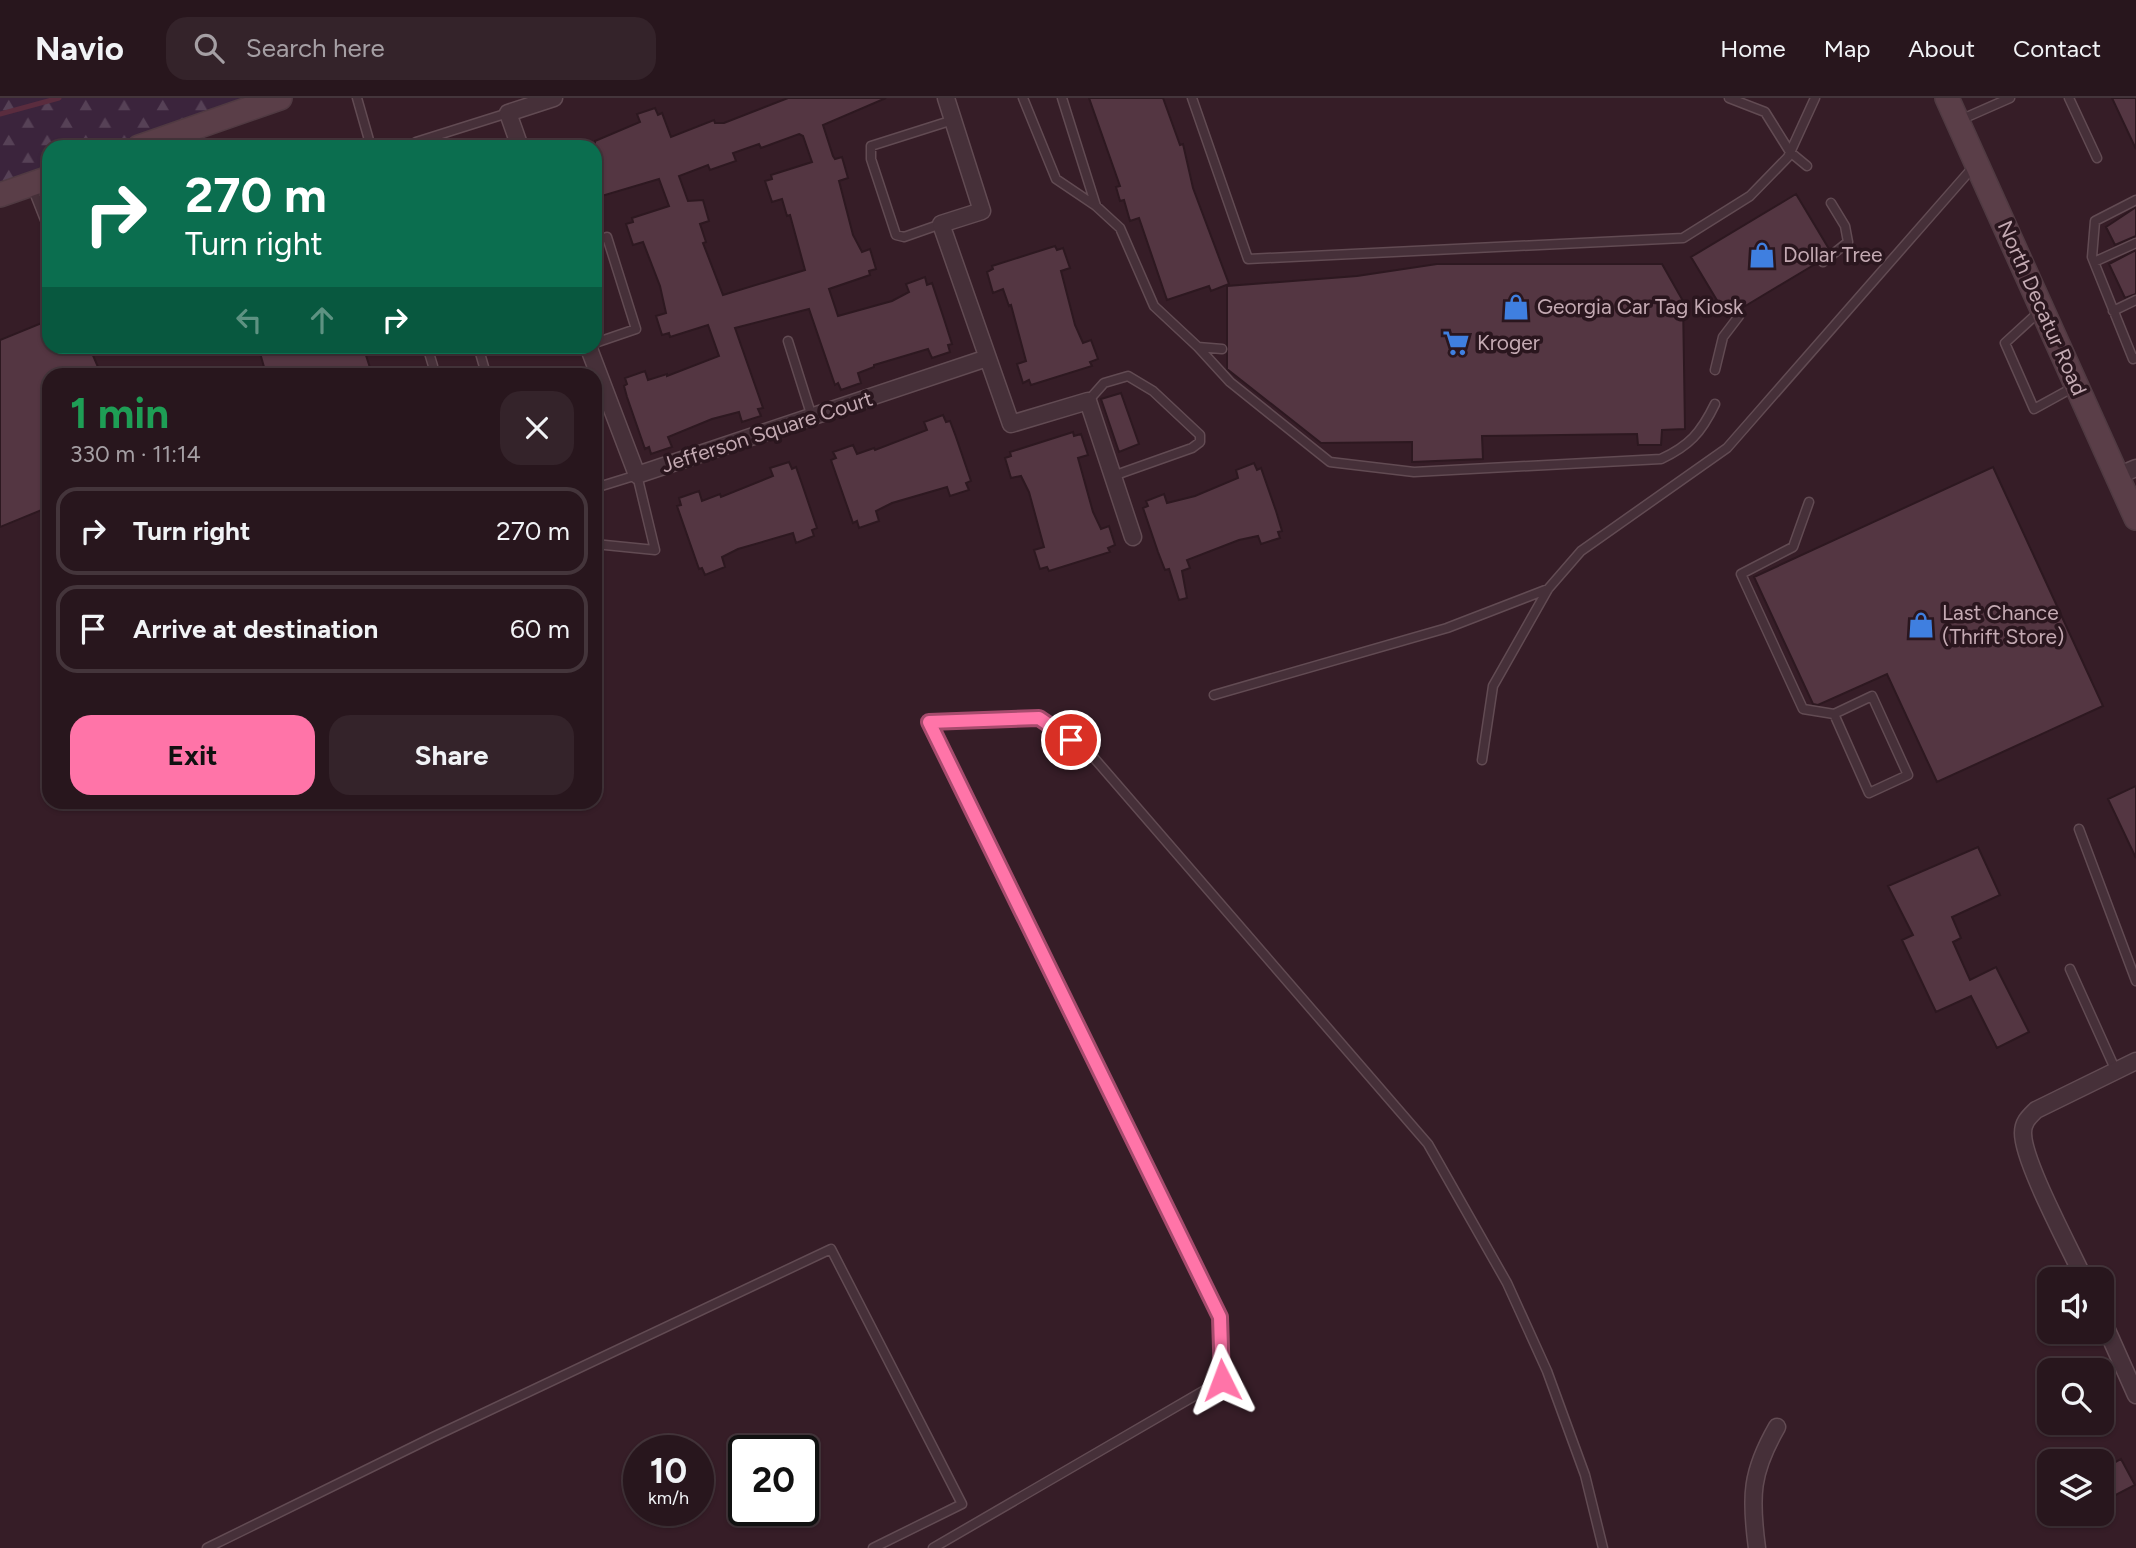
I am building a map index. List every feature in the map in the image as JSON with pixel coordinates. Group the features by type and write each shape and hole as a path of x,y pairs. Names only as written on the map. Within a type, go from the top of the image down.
{"main road":[{"path":"159,140 278,98"},
{"name":"North Decatur Road","path":"1947,98 2077,386 2127,472 2136,518"},
{"path":"0,195 40,181"}],"street":[{"path":"518,140 508,113 554,98"},
{"path":"946,98 982,211 941,224 1011,424 1088,401 1133,537"},
{"name":"Jefferson Square Court","path":"602,383 637,475 987,358"},
{"path":"2079,1267 2025,1145 2023,1132 2026,1120 2036,1110 2136,1061"},
{"path":"2113,1344 2136,1395"},
{"path":"1757,1548 1752,1500 1757,1469 1759,1458 1777,1427"}],"lane":[{"path":"357,98 369,140"},
{"path":"1023,98 1056,179 1096,206 1120,228 1154,306 1198,347 1230,382 1329,462 1414,472 1661,459 1683,449 1701,433 1715,404"},
{"path":"1062,98 1096,206"},
{"path":"1192,98 1248,259 1683,238 1750,196 1790,152 1815,98"},
{"path":"1729,98 1765,112 1790,152 1807,166"},
{"path":"1958,121 2010,98"},
{"path":"2069,98 2097,158"},
{"path":"421,140 508,113"},
{"path":"941,224 904,237 896,235 871,159 871,146 953,120"},
{"path":"1482,760 1493,686 1548,589 1581,551 1727,448 1977,163"},
{"path":"2136,200 2095,221 2094,262 2133,359 2136,358"},
{"path":"1823,262 1848,242 1845,226 1831,203"},
{"path":"602,239 607,237 636,329 602,340"},
{"path":"2094,262 2136,243"},
{"path":"2113,311 2136,300"},
{"path":"2043,309 2006,343 2034,409 2077,386"},
{"path":"1715,370 1723,337 1739,316"},
{"path":"788,341 812,417"},
{"path":"1198,347 1222,349"},
{"path":"429,354 432,366"},
{"path":"1088,401 1104,383 1128,376 1153,391 1200,435 1200,442 1192,448 1113,476"},
{"path":"602,486 637,475 655,550 602,545"},
{"path":"1809,502 1793,547 1741,574 1803,709 1834,714 1872,696 1908,775 1869,793 1834,714"},
{"path":"1213,695 1447,628 1548,589"},
{"path":"933,1548 1222,1380 1220,1317 929,722 1039,718 1088,751 1428,1144 1507,1283 1547,1371 1586,1475 1603,1548"},
{"path":"2079,829 2136,981"},
{"path":"2070,969 2116,1071"},
{"path":"207,1548 433,1437 831,1249 962,1504 873,1548"}],"green space":[{"path":"0,98 294,98 177,140 42,140 42,189 0,204"}],"building":[{"path":"788,98 886,98 823,125 833,156 835,159 842,157 848,178 839,181 853,235 862,252 870,249 876,269 869,271 870,275 829,289 838,316 892,301 909,292 906,284 925,277 927,285 932,283 952,344 948,345 950,352 932,358 928,349 874,365 858,373 861,383 841,390 838,383 835,385 809,309 735,328 763,408 758,409 761,416 742,422 739,412 712,419 668,437 672,447 651,454 649,447 645,449 627,397 625,378 645,371 648,380 667,376 719,356 708,325 670,337 669,333 662,335 656,316 666,313 660,286 643,242 633,245 626,224 633,222 632,218 669,206 659,179 602,196 602,140 597,140 640,122 637,114 655,108 658,115 662,113 671,137 714,120 715,123 724,123","holes":["799,134 803,136 812,162 771,175 772,179 765,181 772,202 782,199 787,216 790,215 805,270 723,295 703,243 706,242 700,224 709,221 703,200 688,201 679,176 708,165 710,170 736,161 733,153 759,144 761,148"]},
{"path":"1089,98 1163,98 1180,145 1183,144 1193,188 1229,284 1211,291 1209,286 1167,300 1139,218 1130,221 1124,200 1120,201 1116,187 1120,186"},
{"path":"2112,98 2136,98 2136,149"},
{"name":"Dollar Tree","path":"1796,194 1829,249 1817,263 1727,317 1691,257"},
{"path":"2136,207 2136,236 2115,245 2106,227"},
{"path":"1055,246 1057,250 1063,248 1070,268 1061,271 1075,325 1083,343 1091,340 1098,359 1090,362 1092,366 1031,385 1029,380 1023,383 1017,364 1026,361 1011,305 1009,306 1003,289 993,293 987,272 993,269 992,266"},
{"path":"2136,250 2136,294 2125,298 2109,264"},
{"path":"1437,264 1662,264 1683,301 1685,429 1662,430 1661,445 1638,445 1637,434 1482,436 1483,459 1412,462 1412,442 1321,443 1227,369 1227,286 1357,276"},
{"path":"42,323 42,354 92,354 98,368 42,368 42,510 0,527 0,340"},
{"path":"260,354 366,354 370,368 264,368"},
{"path":"1121,393 1139,444 1119,452 1101,399"},
{"path":"943,415 946,422 950,421 956,437 971,481 966,483 969,490 950,496 947,487 892,503 876,511 879,521 859,528 857,521 853,523 831,460 836,458 833,452 853,445 857,454 874,448 875,450 927,430 924,422"},
{"path":"1073,432 1074,436 1081,434 1088,455 1078,458 1093,512 1101,529 1109,526 1115,545 1108,548 1110,552 1049,571 1047,567 1040,569 1034,550 1044,547 1029,492 1021,476 1011,478 1005,458 1011,456 1010,452"},
{"path":"789,462 792,469 796,467 817,528 812,530 814,536 796,543 793,533 738,549 722,557 725,567 705,575 702,568 699,569 677,506 681,505 679,498 699,491 702,501 720,494 721,497 773,476 770,468"},
{"path":"1254,463 1257,470 1261,468 1276,511 1282,531 1278,532 1280,538 1261,544 1258,536 1239,540 1187,560 1190,568 1182,571 1187,598 1179,600 1169,569 1165,570 1143,508 1148,506 1146,501 1164,494 1167,503 1195,496 1238,478 1236,470"},
{"name":"Last Chance (Thrift Store)","path":"1993,467 2103,706 1937,782 1887,674 1818,705 1813,704 1754,577"},
{"path":"2136,786 2136,858 2108,799"},
{"path":"1978,847 2000,895 1952,917 1961,938 1953,942 1970,980 1996,967 2029,1032 1997,1048 1971,996 1936,1012 1902,940 1913,935 1888,886"},
{"path":"2121,1459 2135,1485 2114,1496 2114,1463"}],"waterway":[{"path":"0,114 59,98"}],"place":[{"name":"Dollar Tree","path":"1762,255"},
{"name":"Georgia Car Tag Kiosk","path":"1516,307"},
{"name":"Kroger","path":"1456,343"},
{"name":"Last Chance (Thrift Store)","path":"1921,625"}],"route":[{"path":"1071,740 1039,718 929,722 1220,1317 1222,1380"}]}
